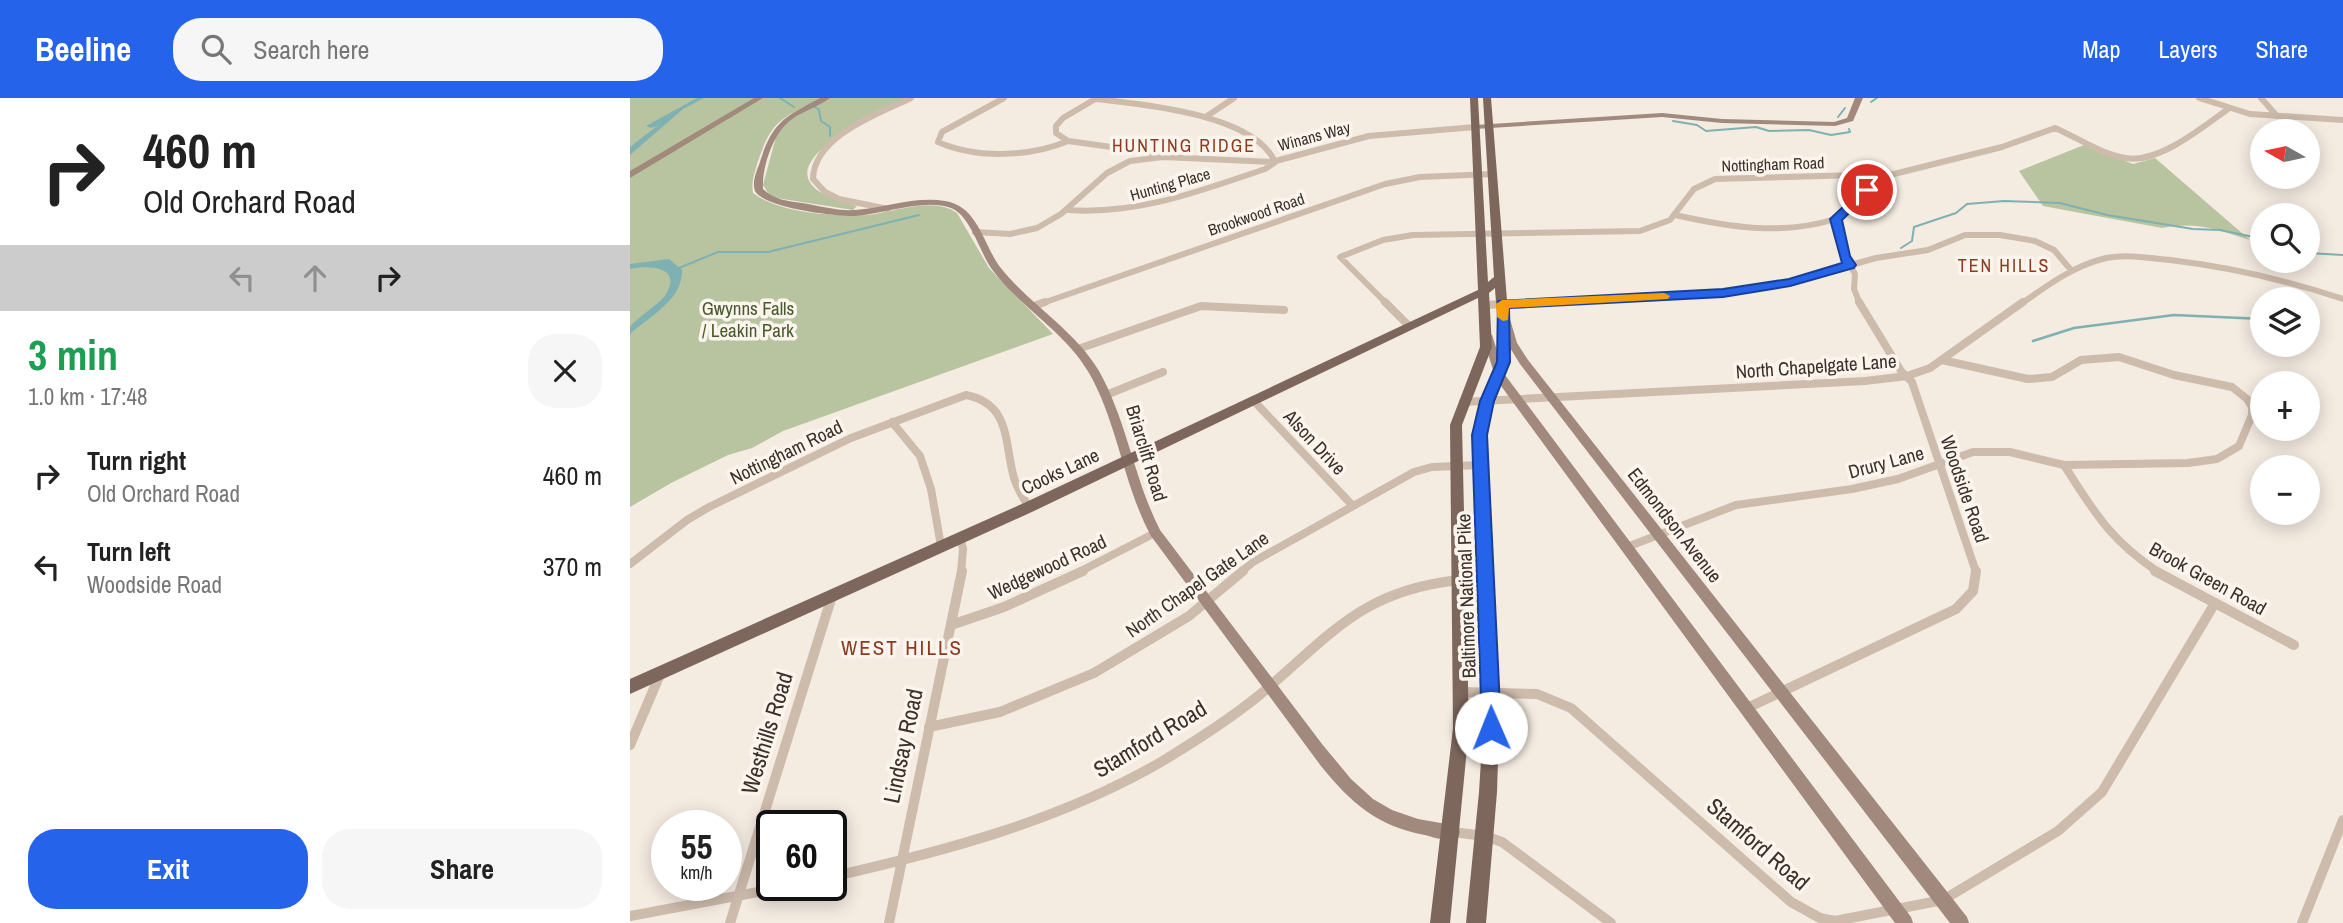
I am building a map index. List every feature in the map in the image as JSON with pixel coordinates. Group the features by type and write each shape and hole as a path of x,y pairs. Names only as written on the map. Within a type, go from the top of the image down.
{"main road":[{"path":"1474,98 1487,335"},
{"name":"Edmondson Avenue","path":"1487,98 1503,309"},
{"name":"Cooks Lane","path":"630,687 1127,461 1484,291 1500,278"},
{"name":"Baltimore National Pike","path":"1476,923 1490,765 1491,691 1480,426 1487,401 1500,376 1505,351 1503,309"},
{"name":"Baltimore National Pike","path":"1440,923 1460,750 1462,692 1456,425 1463,402 1485,356 1487,335"}],"street":[{"path":"630,175 759,98"},
{"path":"826,98 786,119 775,129 760,174 759,190 777,202 827,210 855,213 889,209"},
{"name":"Briarclift Road","path":"911,98 837,137 820,153 813,167 814,180 823,191 845,201 889,209 934,203 951,205 964,212 995,267 1078,349 1106,395 1118,423 1144,514 1155,533 1347,785 1366,803 1395,820 1452,832"},
{"path":"1004,98 942,132 938,142 950,147 1023,152 1068,141"},
{"path":"1174,157 1068,141 1056,133 1056,126 1097,98 1179,109 1207,116 1254,140 1273,155 1275,162"},
{"path":"1207,116 1234,98"},
{"path":"1475,127 1662,115 1722,121 1835,124 1850,119 1859,98"},
{"path":"2199,98 2228,108 2277,116 2343,120"},
{"path":"2261,98 2277,116"},
{"name":"Nottingham Road","path":"1409,327 1340,257 1403,236 1632,233 1651,229 1675,215 1694,189 1715,179 1894,174 2002,147 2055,128 2133,160 2158,154 2228,108"},
{"name":"Winans Way","path":"975,232 1006,235 1048,225 1068,210 1101,176 1115,167 1138,159 1174,157 1233,163 1275,162 1371,136 1475,127"},
{"name":"Hunting Place","path":"1068,210 1105,213 1146,208 1265,169 1275,162"},
{"name":"Brookwood Road","path":"1034,306 1385,184 1420,177 1493,174"},
{"path":"1675,215 1747,229 1817,224 1836,219 1846,207 1864,195 1871,176"},
{"name":"Woodside Road","path":"1745,709 1956,609 1970,597 1977,579 1975,566 1912,382 1858,301 1854,289 1855,274 1837,232 1836,219"},
{"path":"1817,224 1837,232"},
{"path":"1485,305 1503,309 1723,293 1790,282 1850,265 1928,250 1965,235 1991,234 2023,238 2045,245 2060,255 2071,270"},
{"name":"North Chapelgate Lane","path":"1463,402 1865,381 1906,376 1942,360 2071,270 2108,258 2146,257 2246,271 2343,299"},
{"path":"1078,349 1201,306 1284,310"},
{"name":"Edmondson Avenue","path":"1503,309 1517,351 1961,923"},
{"path":"1487,335 1500,376 1905,923"},
{"name":"Drury Lane","path":"1627,547 1736,505 1852,489 1908,476 1973,452 2023,454 2064,465 2203,462 2226,455 2239,446 2252,415 2252,407 2240,392 2221,383 2174,375 2141,363 2112,357 2081,360 2052,377 2028,379 1942,360"},
{"path":"1106,395 1163,372"},
{"name":"Nottingham Road","path":"630,564 697,513 842,442 953,398 970,395 979,398 1001,416 1015,480 1029,507"},
{"name":"Alson Drive","path":"1253,400 1353,506"},
{"path":"892,422 920,456 931,489 941,546"},
{"name":"North Chapel Gate Lane","path":"929,727 1000,712 1060,688 1142,646 1207,602 1230,579 1254,562 1423,469 1481,465"},
{"name":"Brook Green Road","path":"2064,465 2106,530 2129,553 2162,575 2294,645"},
{"name":"Wedgewood Road","path":"951,625 1041,593 1155,533"},
{"name":"Lindsay Road","path":"889,923 964,557 960,537"},
{"name":"Stamford Road","path":"847,873 901,861 1031,822 1115,787 1205,733 1270,686 1323,636 1364,608 1406,587 1434,581 1459,580"},
{"name":"Westhills Road","path":"742,882 832,596"},
{"name":"Stamford Road","path":"1462,692 1537,694 1571,708 1804,912 1835,921 1944,900 2058,831 2102,792 2215,603"},
{"path":"630,745 661,673"},
{"path":"2302,923 2343,820"},
{"path":"1452,832 1485,836 1502,842 1611,923"},
{"path":"630,916 707,901"},
{"name":"Westhills Road","path":"730,923 736,901"}],"green space":[{"path":"630,98 755,98 630,172"},
{"name":"Gwynns Falls / Leakin Park","path":"761,98 820,98 780,121 774,128 758,161 753,193 777,205 824,214 868,215 925,205 947,208 957,213 989,268 1053,334 783,431 752,448 728,455 671,483 630,507 630,177"},
{"path":"829,98 907,98 841,134 822,149 809,165 809,180 823,194 857,206 853,210 776,198 768,193 763,185 777,133 786,122"},
{"path":"2084,145 2133,164 2155,158 2250,240 2207,228 2162,228 2043,206 2019,171"}],"water":[{"path":"697,98 704,98 683,109 630,155 630,147 657,126 646,126"},
{"path":"669,259 682,270 677,290 664,306 630,334 630,327 666,294 670,278 661,269 630,269 630,264"}],"waterway":[{"path":"780,98 794,107"},
{"path":"1871,102 1877,98"},
{"path":"815,107 819,110 821,121 830,127 830,136"},
{"path":"1838,117 1845,108"},
{"path":"1673,121 1697,125 1706,131 1756,127 1769,131 1809,130 1831,135 1850,132 1849,129"},
{"path":"1901,248 1912,241 1914,227 1956,213 1967,204 2004,201 2060,203 2107,215 2250,236"},
{"path":"679,268 718,252 768,252 919,215"},
{"path":"2320,254 2343,255"},
{"path":"2033,341 2074,328 2174,315 2250,318"}],"slow traffic":[{"path":"1503,317 1502,304 1664,296"}],"district":[{"name":"HUNTING RIDGE","path":"1184,146"},
{"name":"TEN HILLS","path":"2004,266"},
{"name":"WEST HILLS","path":"902,648"}],"route":[{"path":"1491,728 1480,426 1487,401 1504,362 1502,304 1723,293 1790,282 1850,265 1844,256 1835,225 1836,219 1842,210 1858,200 1867,190"}]}
